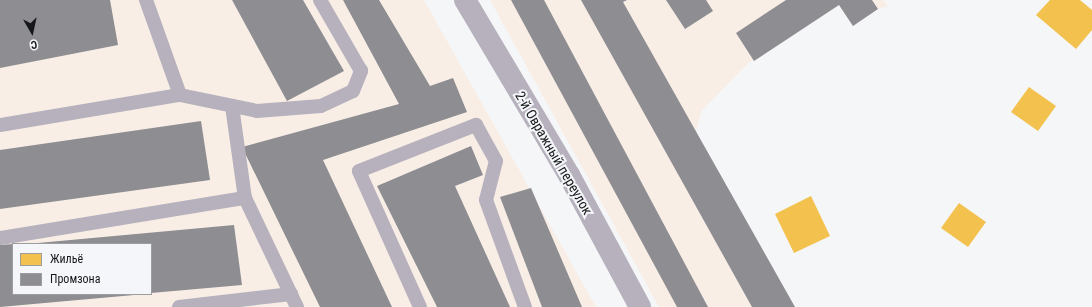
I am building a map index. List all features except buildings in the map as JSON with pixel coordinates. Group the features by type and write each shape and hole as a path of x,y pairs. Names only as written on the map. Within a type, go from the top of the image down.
{"street":[{"name":"2-й Овражный переулок","path":"465,0 568,175 640,307"}],"lane":[{"path":"146,0 180,95"},
{"path":"0,125 180,95 257,111 321,106 353,91 362,72 320,0"},
{"path":"232,106 245,198 297,307"},
{"path":"420,307 359,171 476,125 496,161 486,200 525,307"},
{"path":"0,238 245,198"},
{"path":"179,307 291,294"}],"shaded area":[{"path":"0,0 424,0 596,307 0,307"},
{"path":"490,0 883,0 888,6 878,9 853,26 839,5 746,65 701,112 696,132 795,307 659,307"}]}
